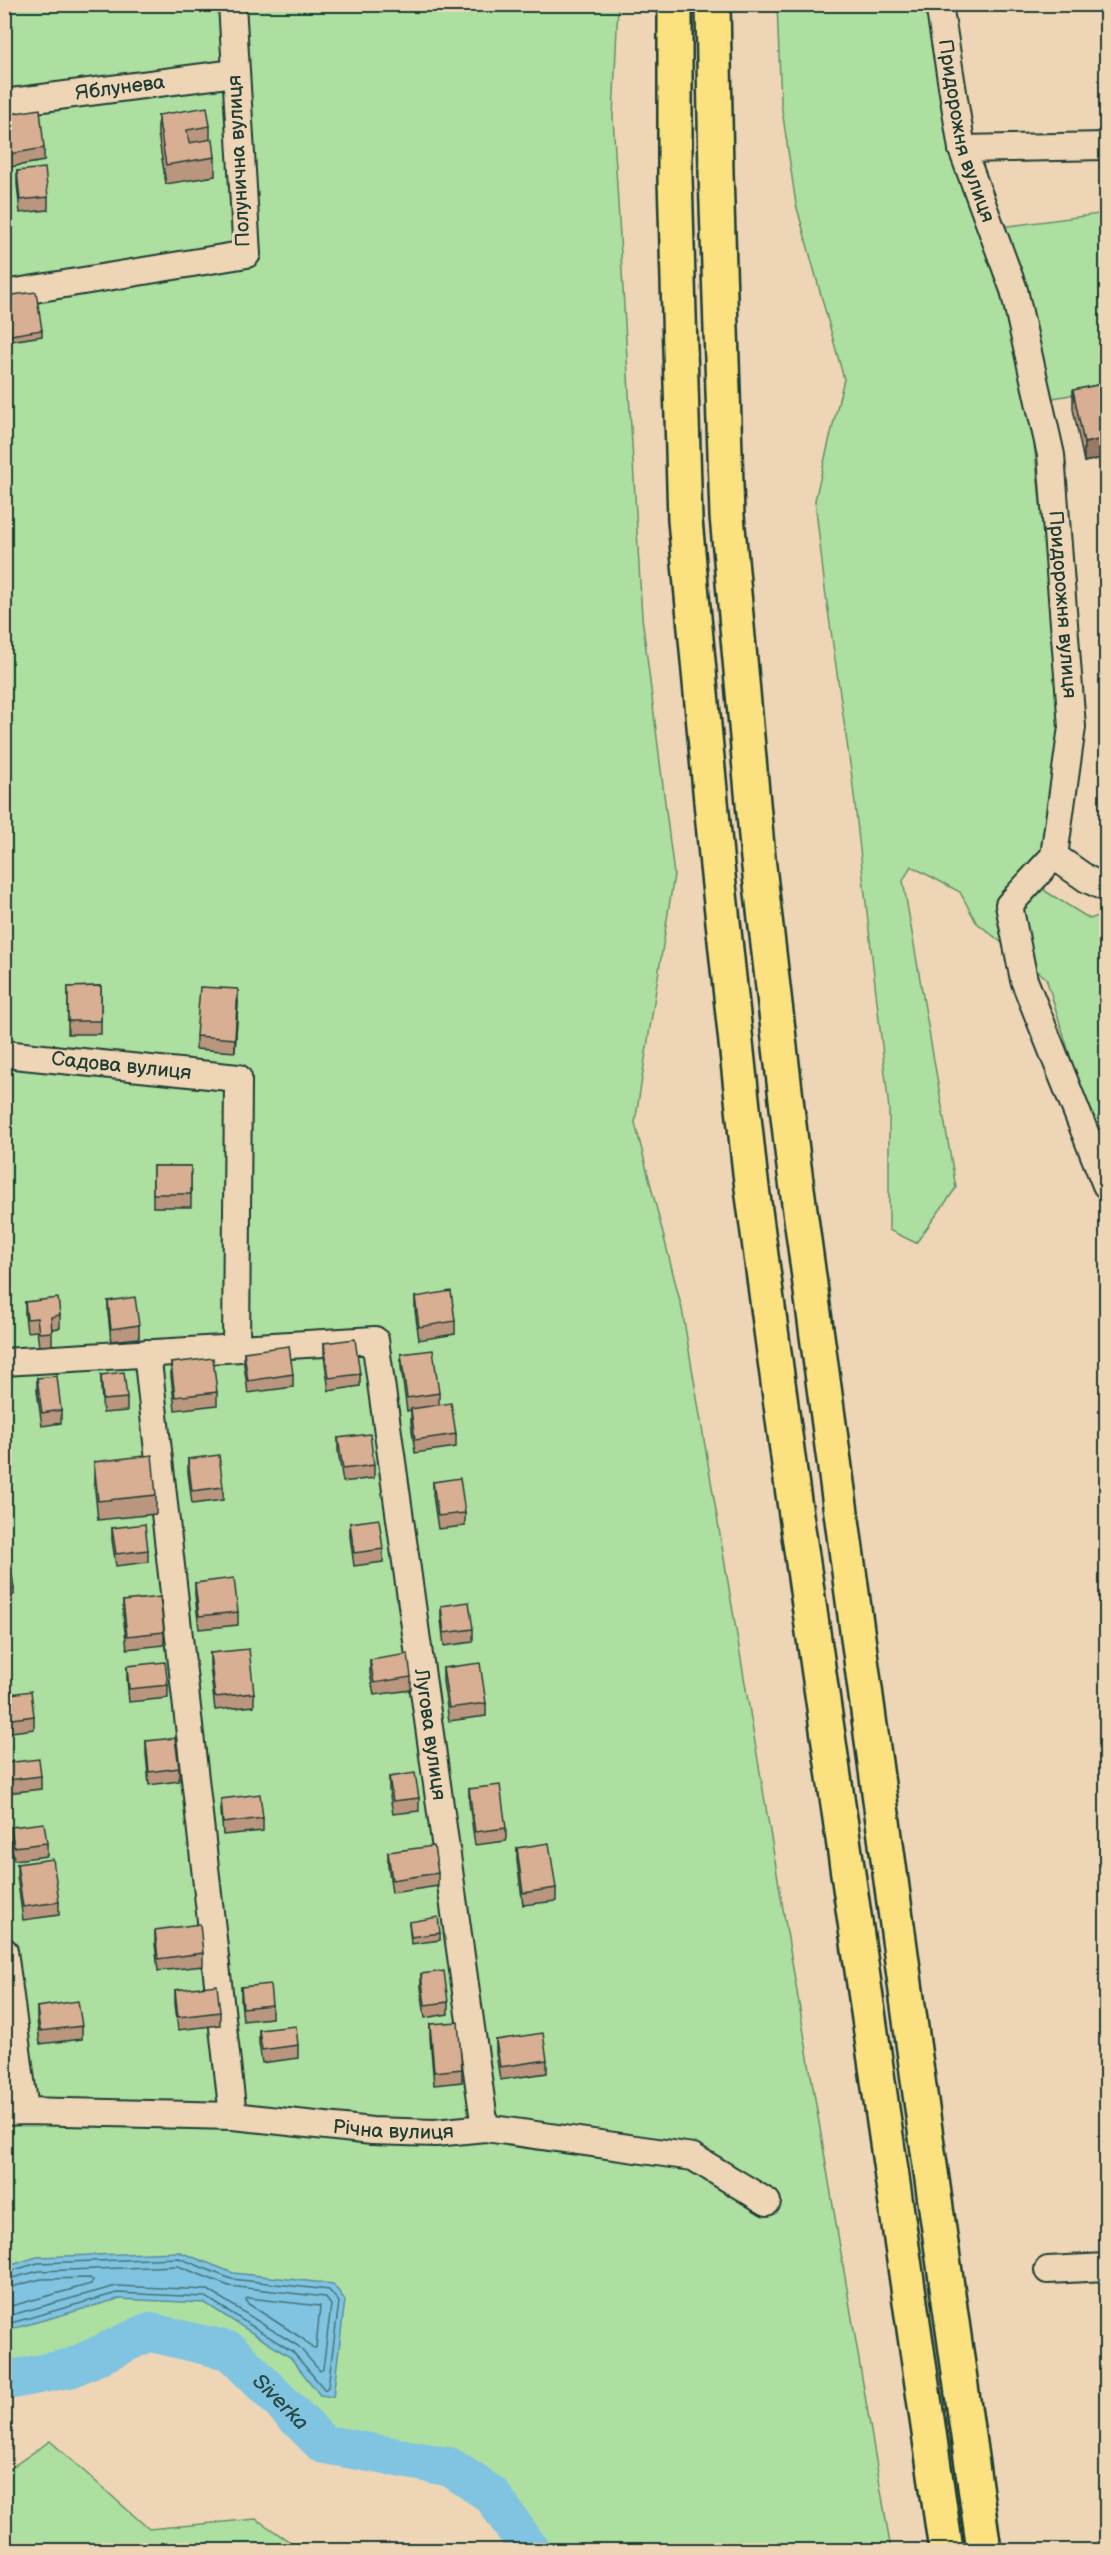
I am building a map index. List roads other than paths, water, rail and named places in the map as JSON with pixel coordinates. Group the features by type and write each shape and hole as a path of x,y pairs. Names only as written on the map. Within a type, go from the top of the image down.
{"highway":[{"path":"675,4 675,177 685,520 718,878 750,1173 792,1486 946,2550"},
{"path":"713,4 727,516 758,858 793,1160 984,2550"}],"street":[{"name":"Полунична вулиця","path":"4,294 247,254 232,4"},
{"name":"Придорожня вулиця","path":"939,4 962,149 1014,290 1051,455 1072,727 1054,856"},
{"name":"Яблунева","path":"4,104 235,73"},
{"path":"962,149 1107,146"},
{"path":"1107,888 1087,879 1054,856 1009,905 1024,980 1107,1185"},
{"name":"Садова вулиця","path":"4,1054 238,1078 236,1348"},
{"name":"Лугова вулиця","path":"236,1348 375,1340 485,2128"},
{"path":"4,1362 236,1348"},
{"path":"147,1353 233,2116"},
{"path":"4,1951 15,2112"},
{"name":"Річна вулиця","path":"15,2112 233,2116 372,2131 435,2133 485,2128 693,2157 767,2202"},
{"path":"1048,2270 1107,2267"}],"water":[{"path":"180,2252 233,2273 333,2284 345,2300 333,2397 320,2395 290,2357 205,2303 118,2299 5,2331 5,2267 37,2257"}],"waterway":[{"name":"Siverka","path":"4,2381 71,2368 149,2332 230,2351 323,2444 450,2467 492,2495 530,2550"}]}
